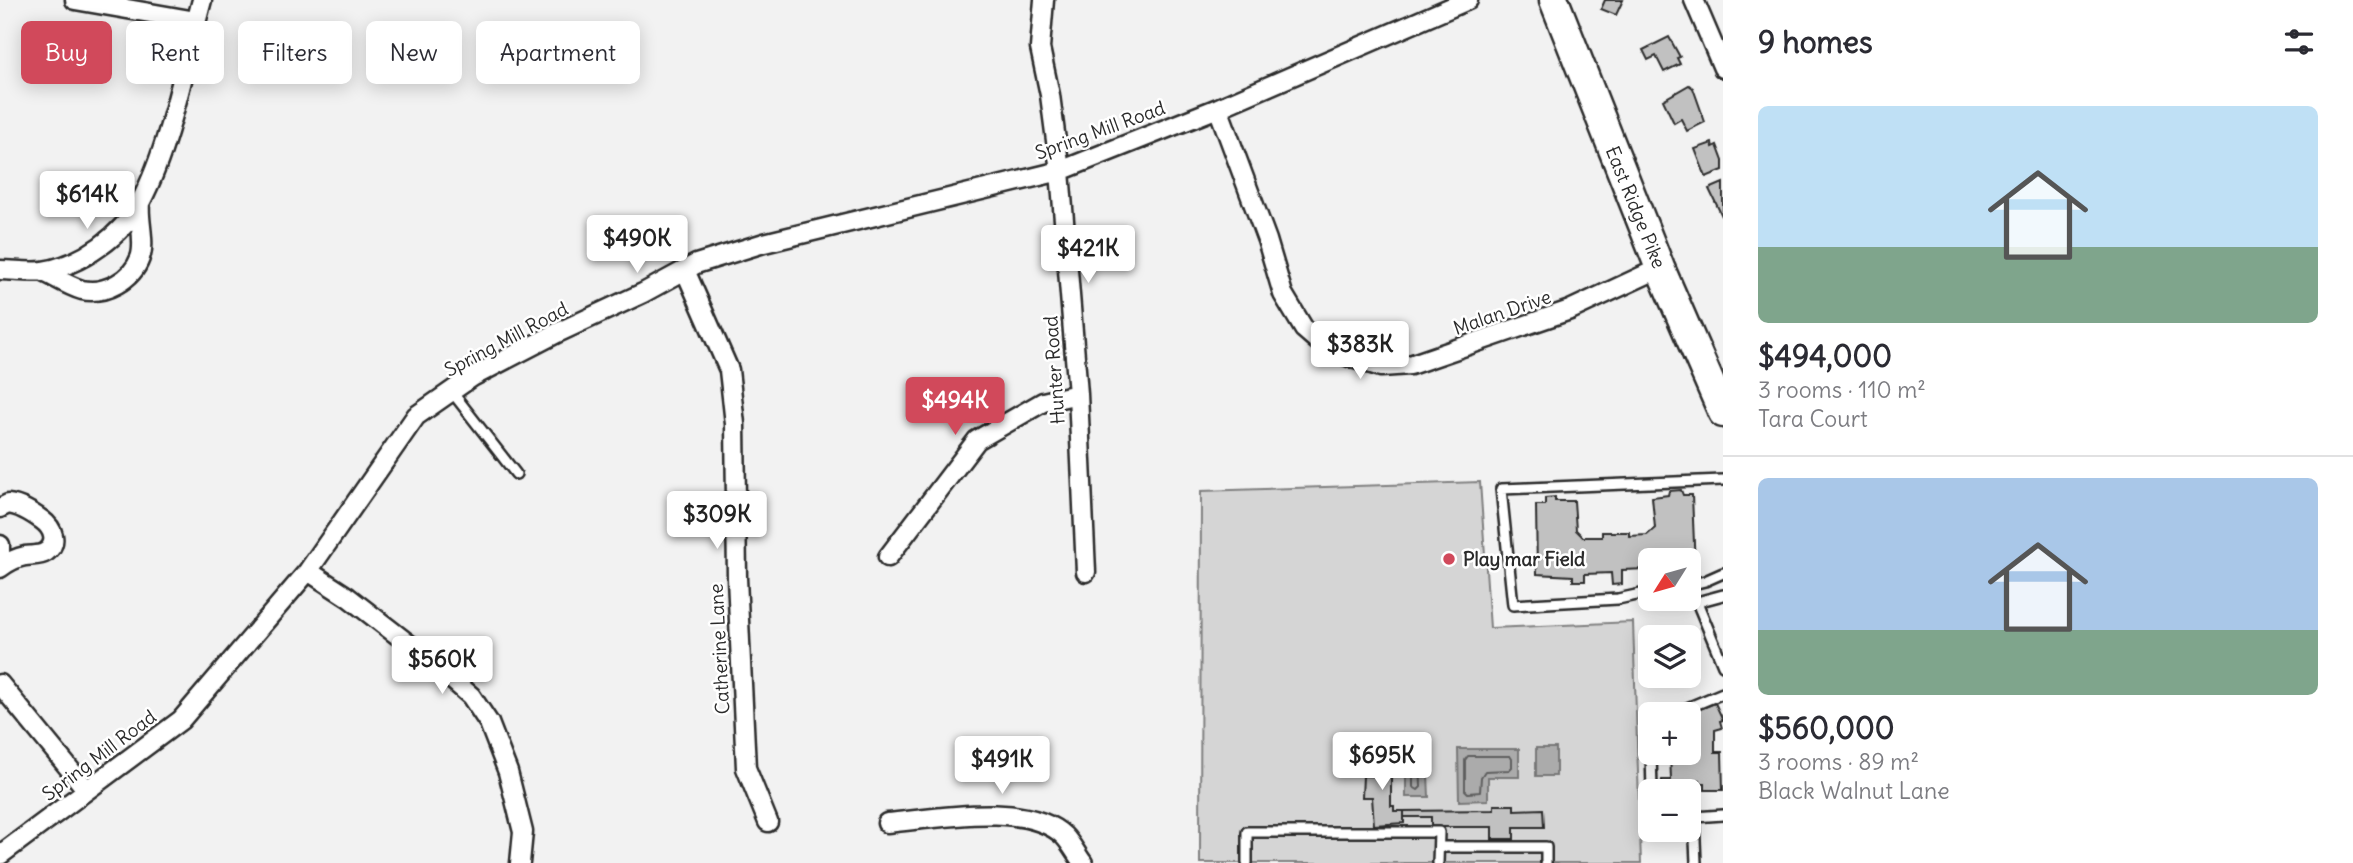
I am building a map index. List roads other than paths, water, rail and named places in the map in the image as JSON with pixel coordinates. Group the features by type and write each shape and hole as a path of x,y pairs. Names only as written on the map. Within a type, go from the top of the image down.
{"main road":[{"name":"East Ridge Pike","path":"1554,0 1660,268 1723,413"}],"street":[{"path":"75,0 196,21 202,0"},
{"name":"Hunter Road","path":"1044,0 1040,48 1050,95 1060,171 1077,394 1086,572"},
{"name":"Spring Mill Road","path":"0,855 181,720 308,571 416,416 472,377 557,333 639,296 696,264 764,243 1060,171 1218,108 1468,0"},
{"path":"1694,0 1723,68"},
{"path":"0,270 42,271 64,265 86,256 108,239 140,203 164,142 179,84"},
{"name":"Malan Drive","path":"1218,108 1268,240 1283,294 1304,329 1326,348 1352,358 1381,367 1409,365 1570,310 1660,268"},
{"path":"42,271 83,290 111,287 123,281 141,258 140,203"},
{"name":"Catherine Lane","path":"685,270 729,369 734,424 737,578 746,768 768,822"},
{"path":"888,557 977,440 1043,402 1077,394"},
{"path":"0,508 8,504 21,507 44,522 50,528 54,539 43,553 16,558 0,568"},
{"path":"0,545 0,559"},
{"path":"308,571 380,621 471,696 489,723 508,772 523,832 520,863"},
{"path":"0,684 86,789"},
{"path":"887,823 985,814 1017,816 1042,823 1063,836 1083,863"}],"lane":[{"path":"452,392 516,474"},
{"path":"1638,595 1618,599 1513,605 1501,489 1723,480"},
{"path":"1701,583 1723,573"},
{"path":"1723,595 1697,602 1723,665"},
{"path":"1701,702 1723,693"},
{"path":"1696,863 1694,817 1723,815"},
{"path":"1247,863 1247,832 1439,832 1438,863"},
{"path":"1439,847 1546,847 1546,863"}],"water":[{"path":"1418,745 1425,747 1427,751 1429,797 1406,797 1406,751"},
{"path":"1536,748 1556,748 1556,776 1536,776"},
{"path":"1458,749 1519,749 1519,777 1488,777 1488,800 1459,801"}],"place":[{"name":"Play mar Field","path":"1449,559"}]}
